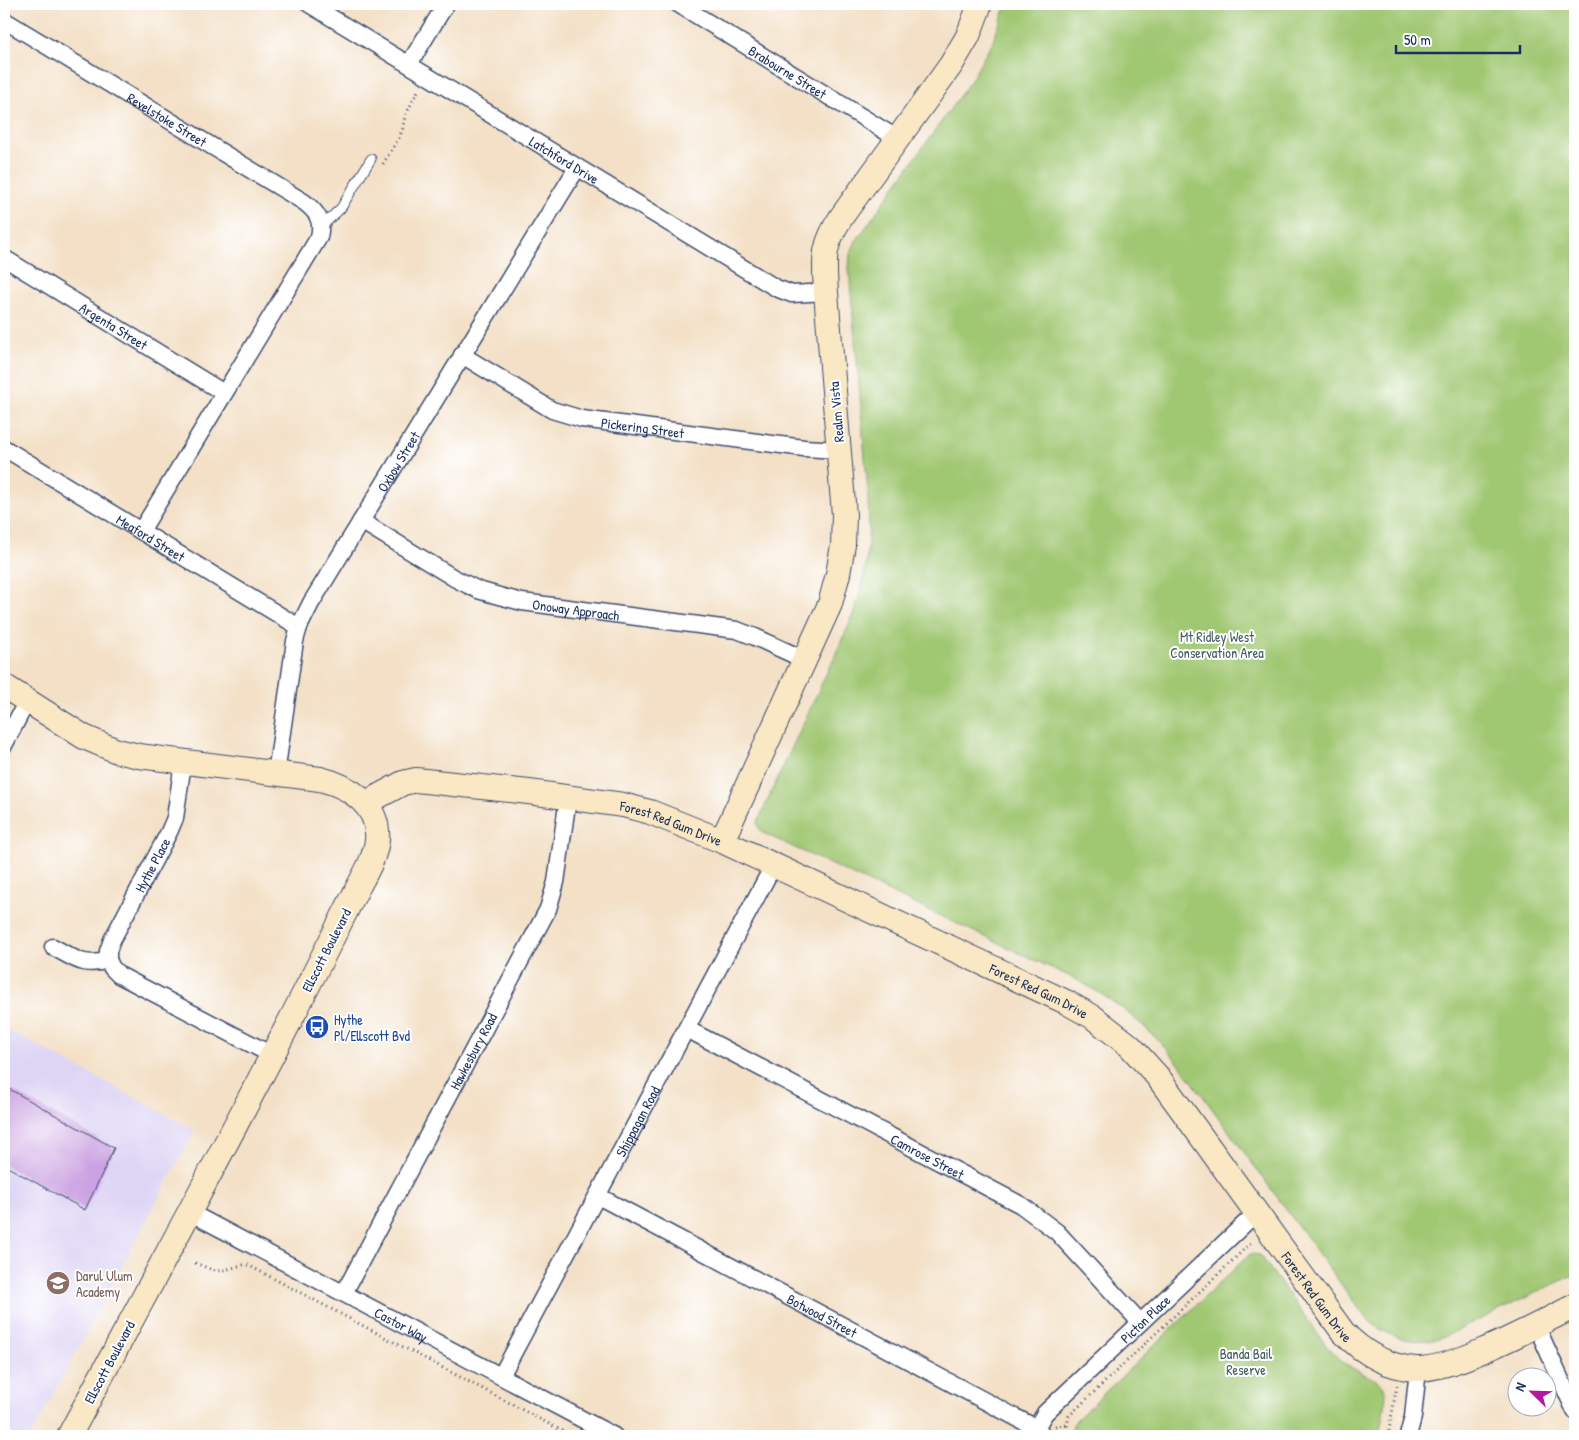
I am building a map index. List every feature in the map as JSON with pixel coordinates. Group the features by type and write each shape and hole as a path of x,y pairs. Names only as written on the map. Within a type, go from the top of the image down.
{"street":[{"name":"Latchford Drive","path":"309,4 784,292 792,294 826,292"},
{"path":"409,64 446,4"},
{"name":"Brabourne Street","path":"678,4 898,139"},
{"name":"Realm Vista","path":"722,841 830,604 838,574 843,545 844,515 826,292 824,259 826,245 833,230 951,65 968,36 980,4"},
{"name":"Revelstoke Street","path":"4,20 304,202 320,218 321,227"},
{"name":"Oxbow Street","path":"276,774 291,664 299,627 311,603 577,168"},
{"path":"141,531 318,237 321,227"},
{"name":"Argenta Street","path":"4,258 224,393"},
{"name":"Pickering Street","path":"462,355 552,410 573,416 804,448 839,450"},
{"name":"Meaford Street","path":"4,448 299,627"},
{"name":"Onoway Approach","path":"361,521 454,578 478,590 522,602 737,630 805,660"},
{"name":"Ellscott Boulevard","path":"4,686 84,737 100,745 138,756 333,782 346,788 366,804 376,824 377,840 374,852 348,907 190,1212 69,1436"},
{"path":"4,745 27,701"},
{"name":"Hythe Place","path":"108,960 108,951 112,940 175,818 183,763"},
{"name":"Forest Red Gum Drive","path":"366,804 403,782 416,780 568,798 650,812 722,841 1066,1002 1093,1017 1130,1046 1158,1077 1343,1332 1357,1347 1374,1357 1409,1368 1442,1366 1484,1349 1575,1306"},
{"name":"Hawkesbury Road","path":"344,1293 548,909 556,882 568,798"},
{"name":"Shippagan Road","path":"501,1376 773,866"},
{"path":"53,947 87,963 96,964 108,960 112,968 119,975 272,1055"},
{"name":"Camrose Street","path":"687,1029 1021,1205 1057,1232 1140,1322"},
{"name":"Botwood Street","path":"598,1196 1040,1432"},
{"name":"Castor Way","path":"190,1212 614,1436"},
{"name":"Picton Place","path":"1040,1432 1045,1413 1140,1322 1263,1221"},
{"path":"1536,1325 1575,1411"},
{"path":"1408,1436 1412,1417 1409,1368"}],"lane":[{"path":"321,227 341,208 372,159"}],"path":[{"path":"378,172 398,138 408,108 427,75"},
{"path":"1070,1436 1067,1425 1068,1416 1250,1243 1263,1221"},
{"path":"195,1263 215,1271 246,1264 572,1436"},
{"path":"1388,1436 1409,1368"}],"shaded area":[{"name":"Darul Ulum Academy","path":"4,1028 195,1130 31,1436 4,1436"}],"green space":[{"name":"Mt Ridley West Conservation Area","path":"1007,4 1575,4 1575,1274 1446,1336 1424,1340 1402,1338 1383,1331 1365,1317 1180,1065 1157,1039 1118,1005 1073,978 761,832 757,823 849,625 864,574 869,525 867,476 849,268 850,254 856,241 971,80 992,43"},
{"name":"Banda Bail Reserve","path":"1250,1254 1260,1255 1328,1348 1344,1363 1380,1382 1386,1391 1380,1436 1074,1436 1072,1434 1073,1423"}],"building":[{"path":"4,1086 114,1148 85,1210 4,1165"}],"place":[{"name":"Hythe Pl/Ellscott Bvd","path":"317,1027"},
{"name":"Darul Ulum Academy","path":"58,1283"}]}
